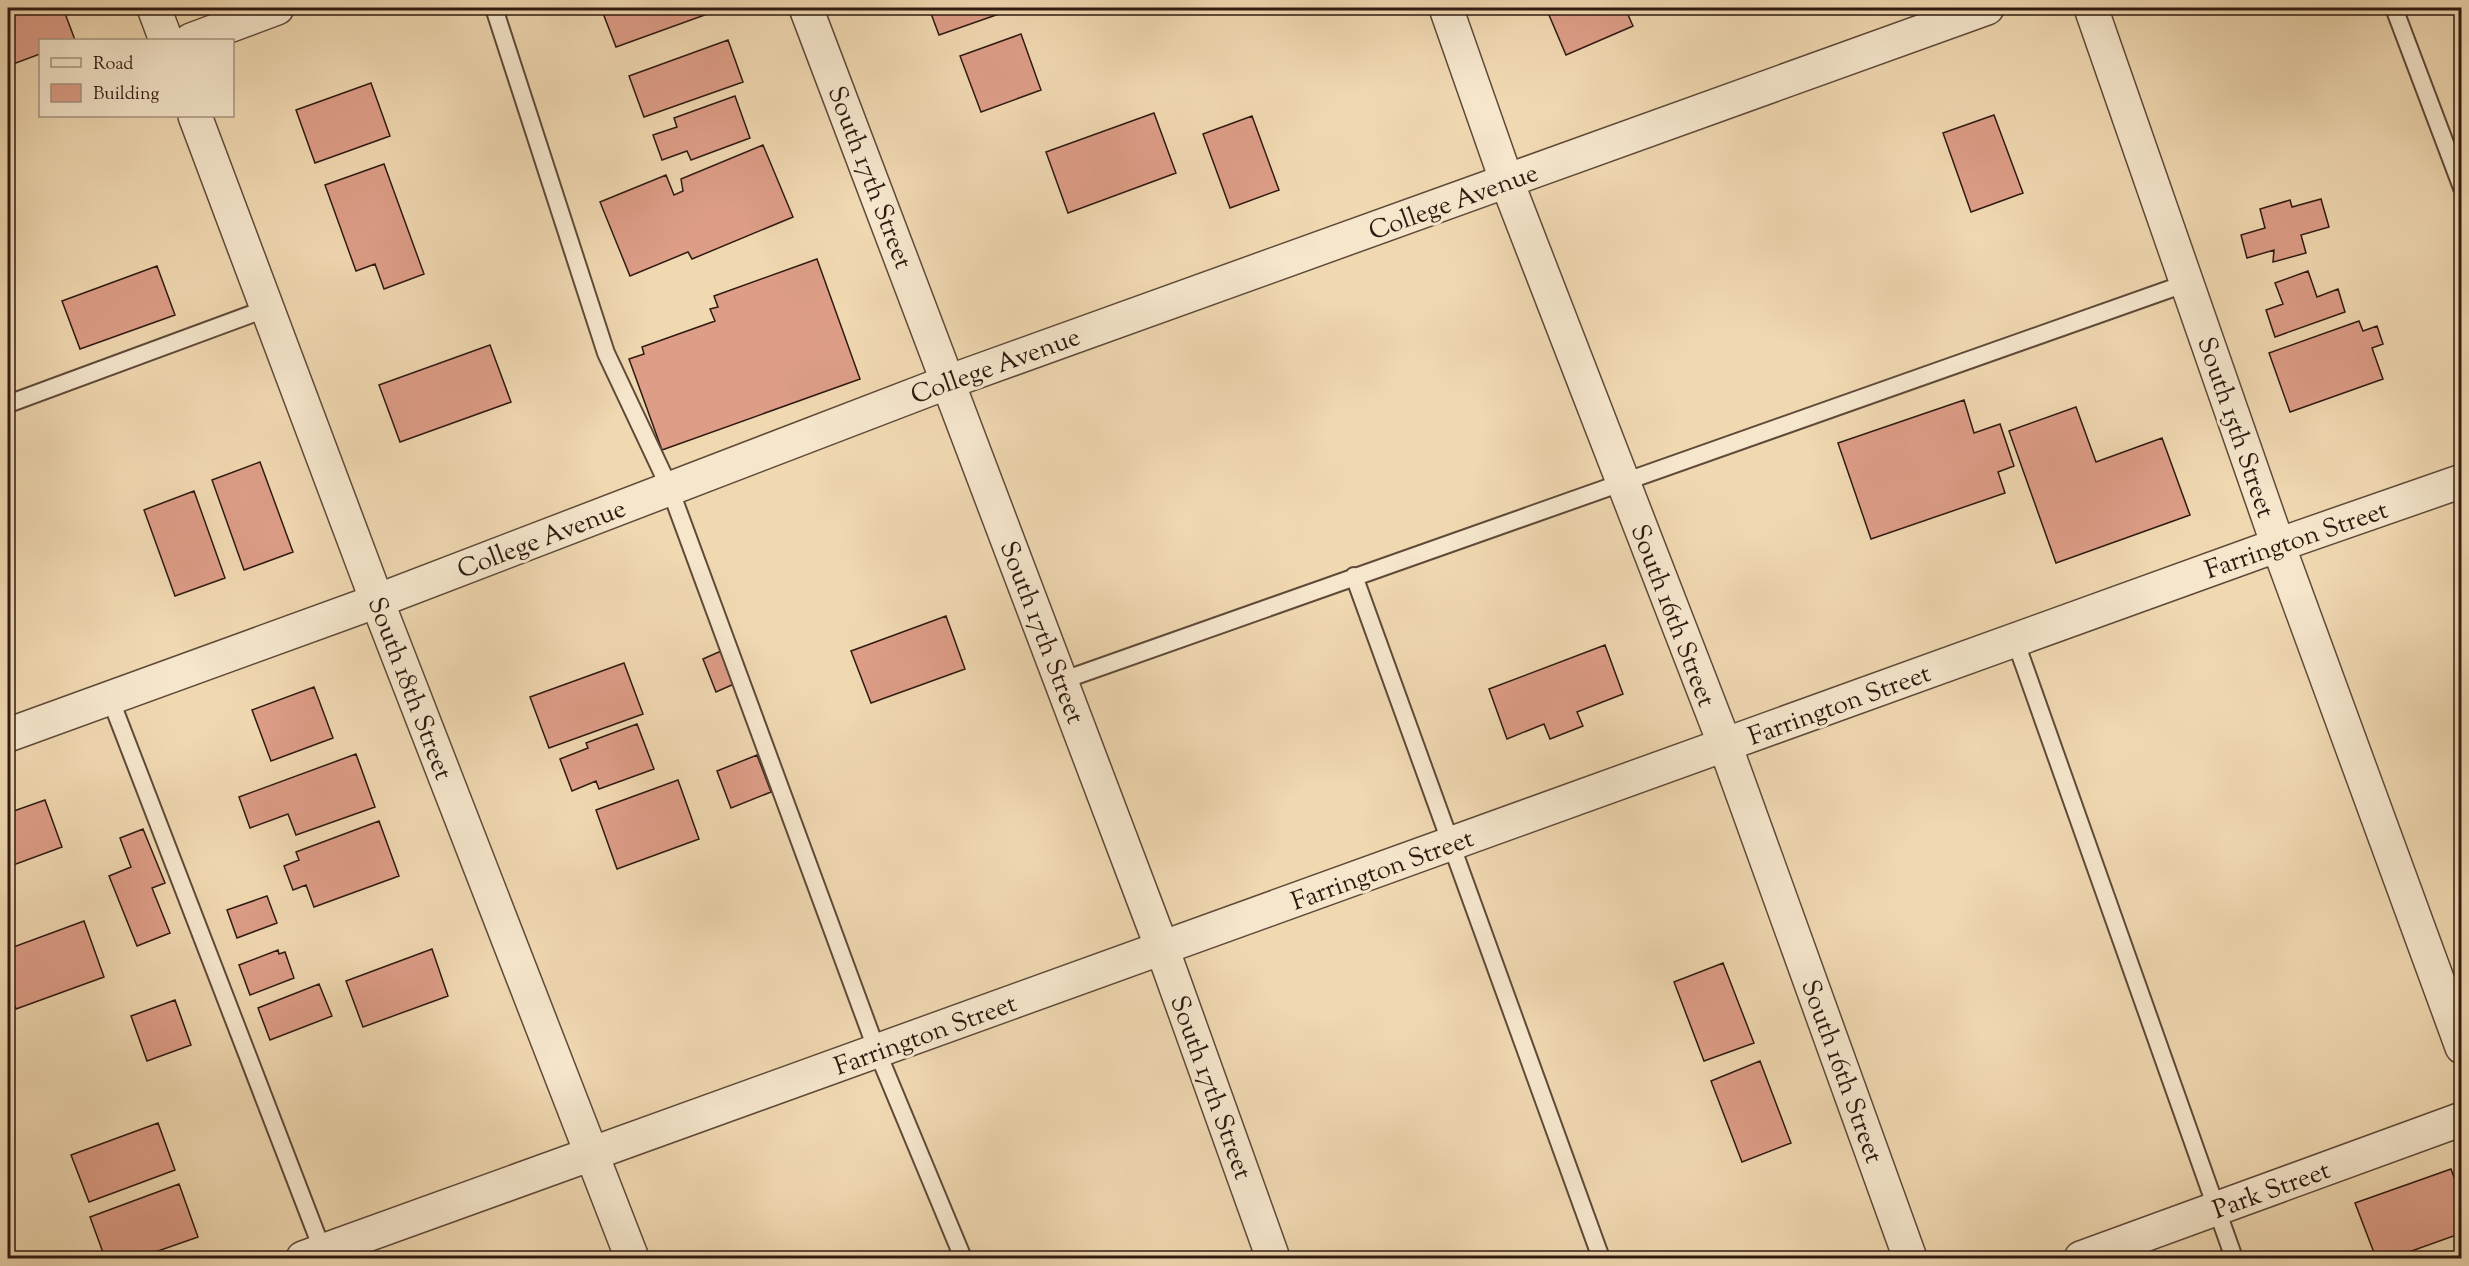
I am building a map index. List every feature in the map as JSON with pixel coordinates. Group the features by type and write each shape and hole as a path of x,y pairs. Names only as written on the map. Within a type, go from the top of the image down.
{"street":[{"path":"154,8 166,39"},
{"path":"194,39 277,8"},
{"name":"South 17th Street","path":"806,8 1162,948 1273,1258"},
{"name":"South 16th Street","path":"1446,8 1507,182 1725,745 1910,1258"},
{"name":"College Avenue","path":"8,735 377,601 948,382 1988,8"},
{"name":"South 15th Street","path":"2091,8 2278,545 2462,1047"},
{"name":"South 18th Street","path":"195,117 377,601 632,1258"},
{"name":"Farrington Street","path":"317,1256 1162,948 2278,545 2462,481"},
{"name":"Park Street","path":"2081,1258 2462,1119"}],"lane":[{"path":"494,8 606,353 670,489 877,1051 963,1258"},
{"path":"2394,8 2462,189"},
{"path":"1061,681 2187,283"},
{"path":"8,404 268,308"},
{"path":"1354,576 1601,1258"},
{"path":"2015,640 2234,1258"},
{"path":"110,698 317,1256"}],"building":[{"path":"26,8 63,8 75,39 39,39 39,54 8,66 8,14"},
{"path":"601,8 712,8 713,12 616,47"},
{"path":"929,8 1016,8 939,35"},
{"path":"1546,8 1625,8 1633,26 1566,55"},
{"path":"1021,34 1041,90 981,112 960,56"},
{"path":"728,40 743,82 644,117 629,76"},
{"path":"371,83 390,136 315,163 296,110"},
{"path":"735,96 750,138 691,160 687,151 662,160 653,135 677,127 674,118"},
{"path":"1154,113 1176,173 1068,213 1046,152"},
{"path":"1994,115 2023,193 1971,212 1943,133"},
{"path":"1252,116 1279,190 1230,208 1203,134"},
{"path":"763,145 793,217 692,259 688,252 630,276 600,202 666,175 674,195 683,191 681,179"},
{"path":"384,164 424,274 384,289 375,264 356,271 325,185"},
{"path":"2321,199 2329,227 2301,235 2306,253 2273,262 2274,250 2247,258 2241,235 2265,228 2260,209 2290,200 2292,207"},
{"path":"817,259 860,379 662,450 629,359 644,354 642,347 715,321 710,309 718,307 714,296"},
{"path":"157,266 175,315 80,349 62,301"},
{"path":"2308,271 2317,297 2338,289 2345,312 2275,337 2266,310 2283,304 2275,283"},
{"path":"2359,321 2363,331 2377,326 2383,344 2372,348 2383,379 2290,412 2269,353"},
{"path":"490,345 511,402 400,442 379,385"},
{"path":"1964,400 1974,433 2000,424 2014,466 1998,472 2005,493 1871,539 1838,443"},
{"path":"2076,407 2096,462 2162,438 2190,515 2056,563 2009,431"},
{"path":"260,462 293,552 244,570 212,480"},
{"path":"194,491 225,578 175,596 144,510"},
{"path":"946,616 965,669 871,703 851,651"},
{"path":"1605,645 1623,694 1577,712 1583,726 1550,739 1544,724 1507,739 1489,689"},
{"path":"721,651 734,684 716,692 703,659"},
{"path":"624,663 643,714 549,748 530,697"},
{"path":"314,687 333,738 271,761 252,710"},
{"path":"637,724 654,769 599,789 596,781 572,791 560,759 588,748 586,743"},
{"path":"356,754 375,807 296,835 288,814 250,828 239,797"},
{"path":"757,755 771,792 731,808 717,771"},
{"path":"678,780 699,839 617,869 596,810"},
{"path":"45,800 62,847 8,867 8,813"},
{"path":"379,821 399,876 314,907 306,885 293,890 284,866 299,860 296,852"},
{"path":"143,829 165,883 152,888 170,933 137,946 109,876 131,867 120,838"},
{"path":"267,896 277,923 237,938 227,910"},
{"path":"84,921 104,977 16,1009 8,987 8,949"},
{"path":"432,949 448,996 363,1027 346,981"},
{"path":"278,950 279,954 285,952 294,978 250,995 239,965"},
{"path":"1723,963 1754,1043 1704,1061 1674,982"},
{"path":"319,984 332,1016 270,1040 258,1008"},
{"path":"175,1000 191,1045 147,1061 131,1016"},
{"path":"1760,1061 1791,1143 1742,1162 1711,1081"},
{"path":"158,1123 175,1170 89,1202 71,1155"},
{"path":"2451,1169 2462,1199 2462,1233 2392,1258 2376,1258 2355,1203"},
{"path":"179,1184 198,1237 138,1258 105,1258 90,1217"},
{"path":"2462,1248 2462,1258 2434,1258"}]}
